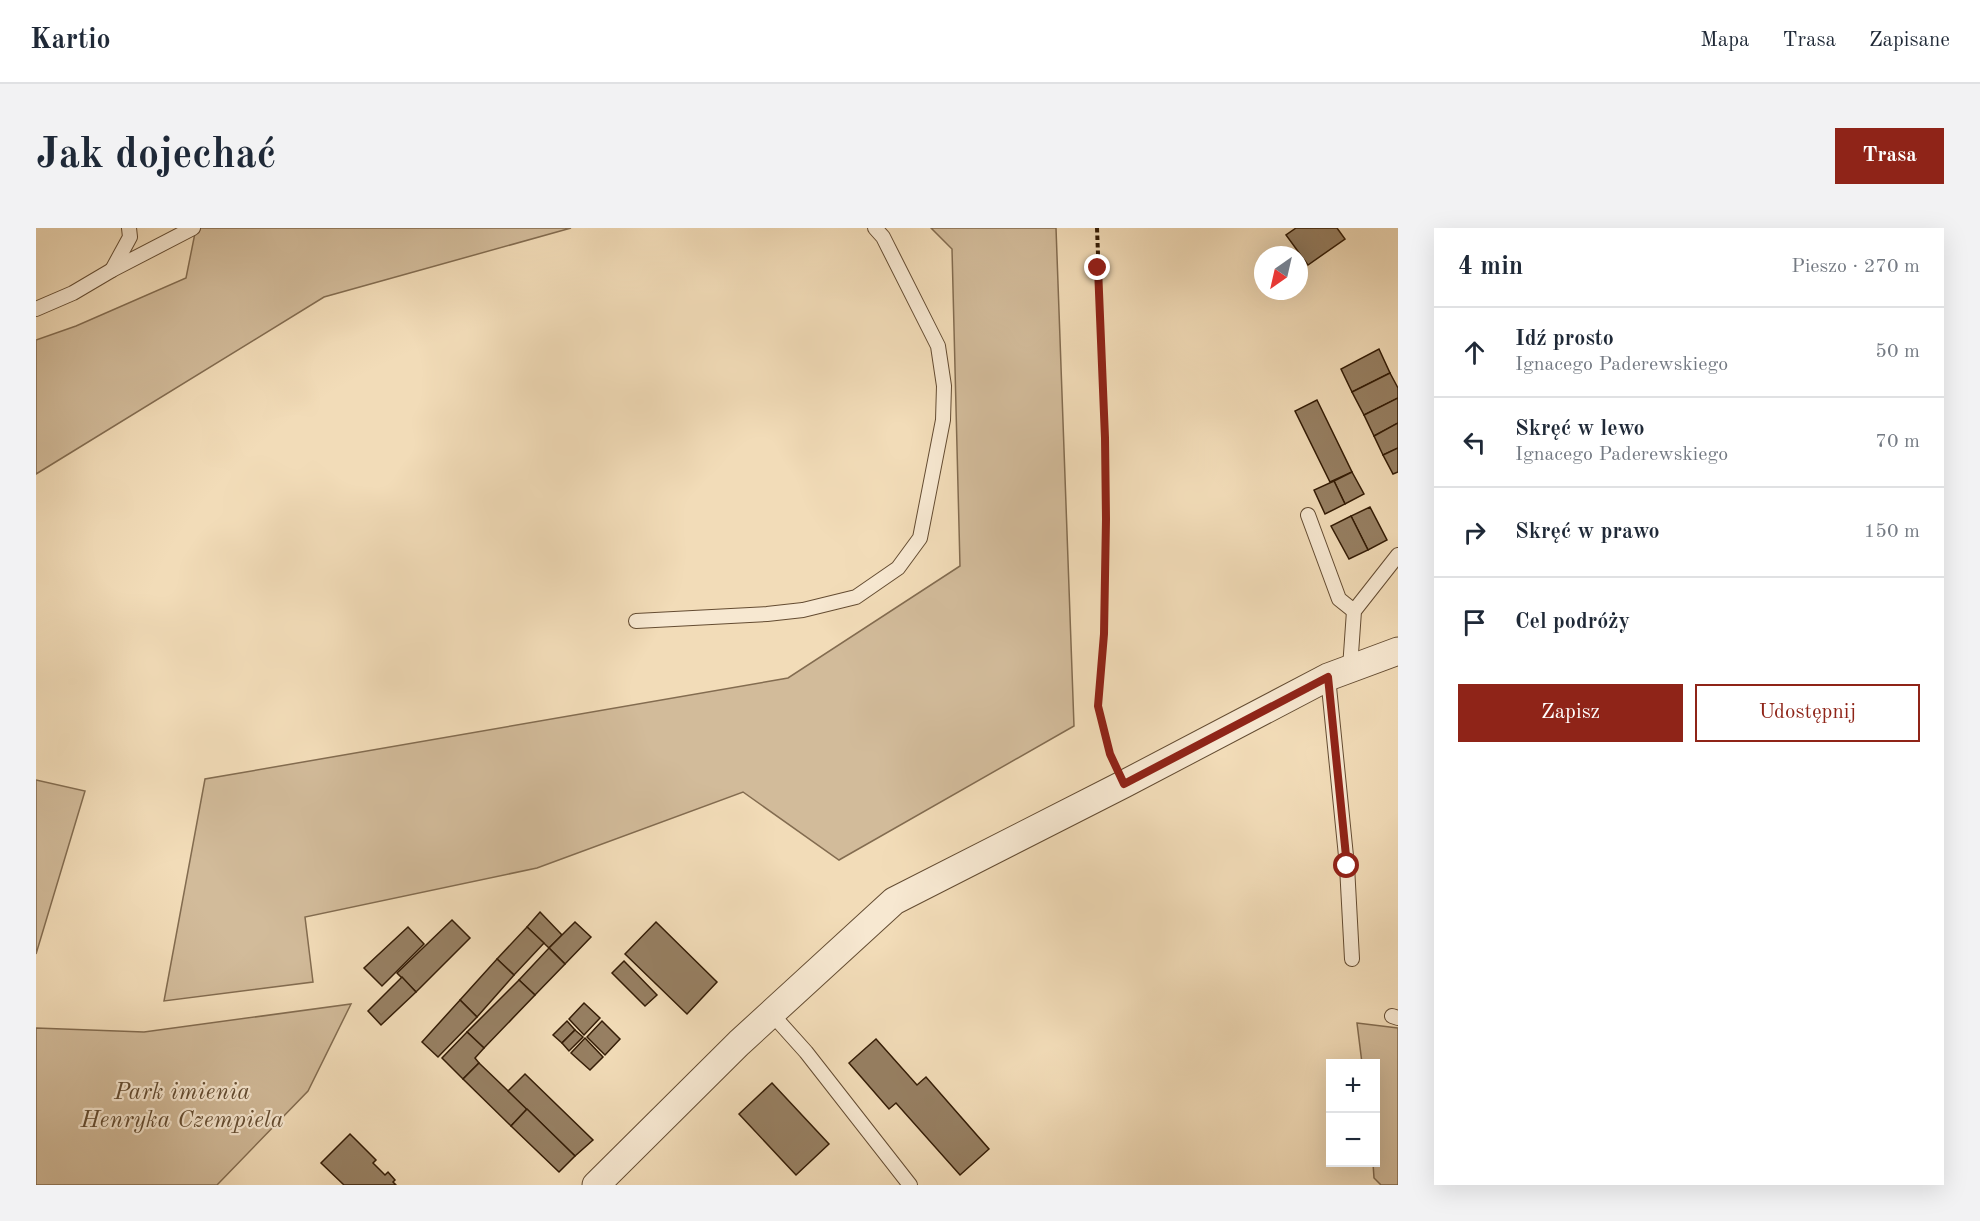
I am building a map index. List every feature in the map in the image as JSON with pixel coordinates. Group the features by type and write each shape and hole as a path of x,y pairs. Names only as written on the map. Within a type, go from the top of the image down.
{"street":[{"path":"596,1185 771,1013 894,901 1339,673 1398,651"}],"lane":[{"path":"112,270 130,237 129,228"},
{"path":"36,309 73,293 193,228"},
{"path":"636,621 767,614 803,610 856,597 898,568 920,538 943,420 944,386 940,356 938,346 883,237 875,228"},
{"path":"1308,515 1339,599 1354,611"},
{"path":"1352,959 1339,673 1354,611 1398,555"},
{"path":"771,1013 806,1052 910,1185"}],"path":[{"path":"1097,228 1106,519 1104,634 1098,706 1110,754 1124,784"}],"green space":[{"path":"196,228 571,228 324,297 36,474 36,340 76,326 186,278"},
{"path":"931,228 1056,228 1074,726 839,860 743,792 537,868 305,917 313,982 164,1001 205,779 788,678 960,566 952,249"},
{"path":"36,780 85,791 36,954"},
{"name":"Park imienia Henryka Czempiela","path":"351,1004 308,1091 217,1185 36,1185 36,1028 144,1032"},
{"path":"1357,1023 1398,1028 1398,1185 1381,1185 1374,1178 1373,1167 1380,1167 1380,1059 1362,1059"}],"building":[{"path":"1296,228 1337,228 1345,239 1308,265 1308,246 1294,246 1286,235"},
{"path":"1379,349 1390,373 1352,392 1341,369"},
{"path":"1390,373 1398,388 1398,398 1364,415 1352,392"},
{"path":"1398,398 1398,423 1374,436 1364,415"},
{"path":"1317,400 1352,472 1330,482 1295,411"},
{"path":"1398,423 1398,448 1383,455 1374,436"},
{"path":"1398,448 1398,472 1393,474 1383,455"},
{"path":"1352,472 1364,494 1345,504 1334,481"},
{"path":"1334,481 1345,504 1325,514 1314,490"},
{"path":"1370,507 1387,540 1368,550 1351,516"},
{"path":"1351,516 1368,550 1349,559 1331,526"},
{"path":"540,912 562,935 549,948 527,927"},
{"path":"452,920 470,938 416,992 397,973"},
{"path":"575,922 591,937 565,964 549,948"},
{"path":"656,922 717,982 687,1014 625,954"},
{"path":"408,927 424,944 382,986 364,968"},
{"path":"527,927 544,943 514,975 497,959"},
{"path":"549,948 565,964 535,995 519,980"},
{"path":"497,959 514,975 477,1017 460,1000"},
{"path":"624,961 657,995 645,1006 612,973"},
{"path":"402,977 416,992 381,1025 368,1011"},
{"path":"519,980 535,995 484,1048 467,1032"},
{"path":"460,1000 477,1017 438,1057 422,1042"},
{"path":"584,1003 600,1018 584,1035 569,1019"},
{"path":"567,1021 575,1030 562,1043 553,1035"},
{"path":"602,1021 620,1039 605,1055 587,1037"},
{"path":"575,1030 583,1037 569,1051 562,1043"},
{"path":"467,1032 484,1048 475,1058 479,1063 463,1079 442,1058"},
{"path":"585,1038 603,1057 590,1070 571,1053"},
{"path":"876,1039 917,1085 926,1077 989,1149 960,1175 896,1103 889,1109 849,1063"},
{"path":"479,1063 527,1109 511,1126 463,1079"},
{"path":"525,1074 593,1140 575,1156 508,1091"},
{"path":"772,1083 829,1144 796,1175 739,1114"},
{"path":"527,1109 575,1156 559,1172 511,1126"},
{"path":"350,1134 376,1160 373,1163 385,1175 388,1172 396,1185 344,1185 321,1163"}],"route":[{"path":"1098,268 1105,438 1106,578 1098,706 1110,754 1124,784 1328,677 1347,866"}]}
